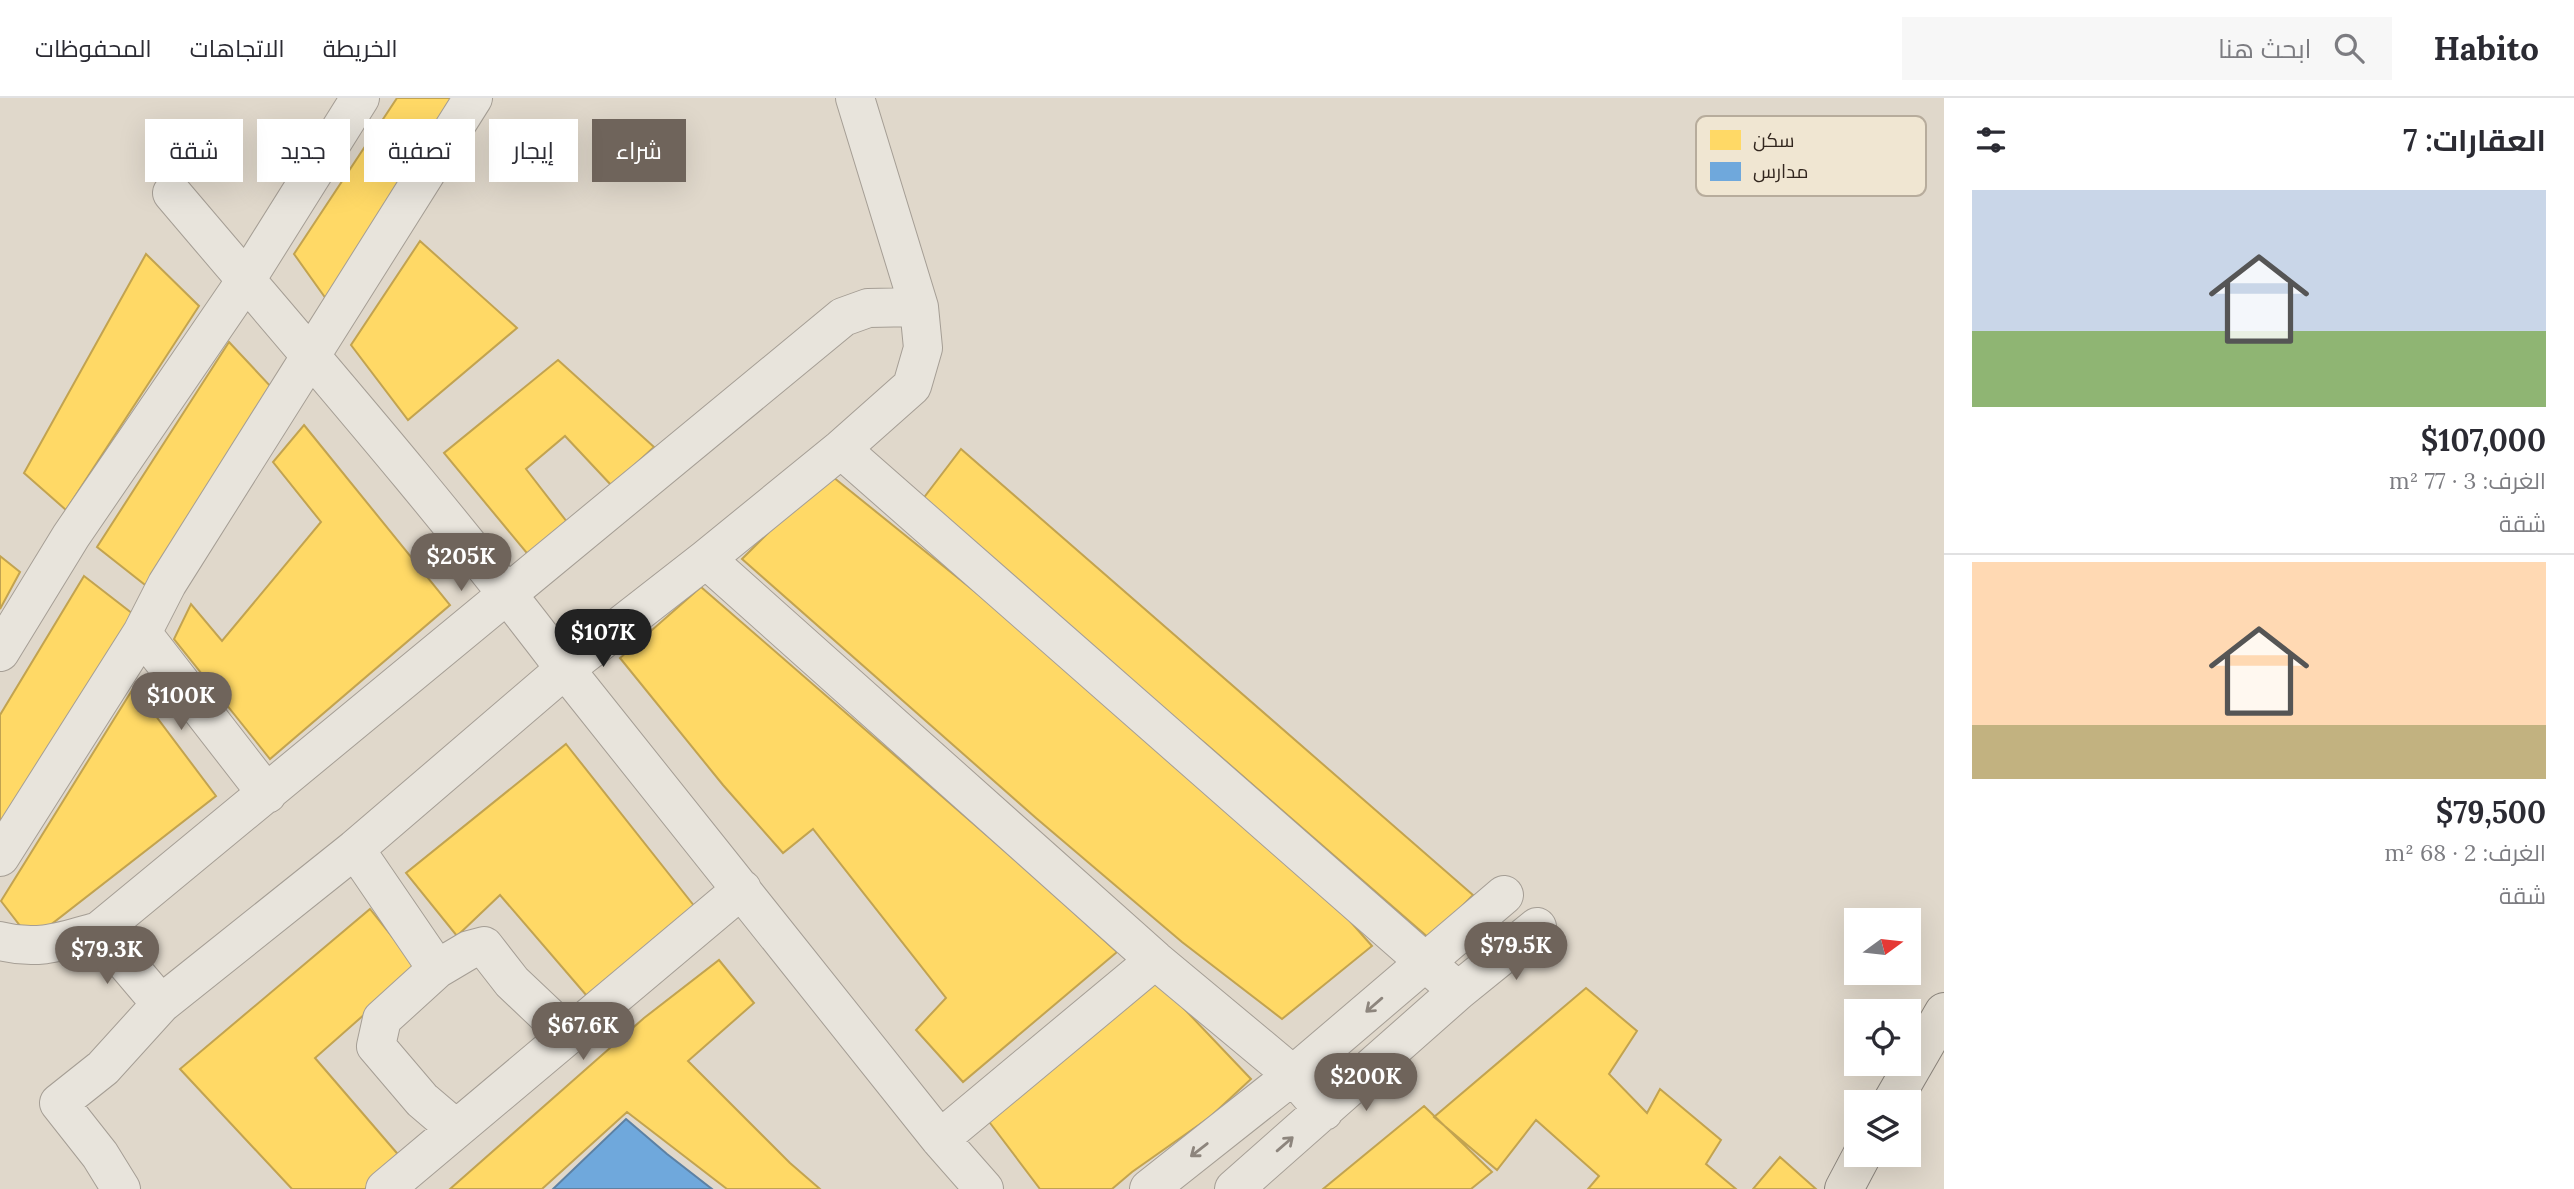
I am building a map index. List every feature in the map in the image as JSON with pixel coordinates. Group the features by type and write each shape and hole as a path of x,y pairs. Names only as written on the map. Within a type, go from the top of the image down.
{"main road":[{"path":"1899,1090 1944,1012"},
{"path":"1843,1189 1856,1167"}],"street":[{"path":"0,652 71,536 246,280 360,98"},
{"path":"0,857 142,633 167,584 473,98"},
{"path":"121,1189 100,1155 59,1103 103,1068 160,1004 355,849 565,668 706,559 841,449 912,386 923,348 919,307 855,98"},
{"path":"172,193 312,355 508,593 940,1139 984,1189"},
{"path":"0,941 21,946 47,945 99,931 843,317 868,308 919,307"},
{"path":"841,449 1458,991"},
{"path":"706,559 1154,960 1293,1075 1324,1111"},
{"path":"142,633 267,793"},
{"path":"355,849 437,969"},
{"path":"385,1189 742,889"},
{"path":"1149,1189 1293,1075 1504,895"},
{"path":"1234,1189 1458,991 1537,927"},
{"path":"99,931 160,1004"},
{"path":"456,1129 422,1100 376,1046 382,1019 437,969 469,950 484,946 512,982 568,1035"},
{"path":"940,1139 1154,960"}],"building: سكن":[{"path":"397,98 457,98 444,119 383,119"},
{"path":"364,148 364,182 405,182 329,303 294,254 342,182 350,182 350,169"},
{"path":"420,241 517,328 408,420 351,345"},
{"path":"146,254 199,306 66,510 24,473"},
{"path":"229,342 274,390 149,588 97,547"},
{"path":"558,360 654,447 612,486 565,436 526,469 567,522 531,558 444,453"},
{"path":"304,425 450,605 270,759 174,639 191,604 222,641 321,522 273,462"},
{"path":"961,449 1473,895 1430,939 1206,744 916,508"},
{"path":"833,477 994,607 1349,920 1372,946 1282,1019 1182,942 1036,818 742,559 772,529"},
{"path":"0,556 20,572 0,609"},
{"path":"84,576 133,614 0,834 0,715"},
{"path":"701,587 1037,879 1117,952 963,1082 916,1030 946,998 813,829 783,853 723,785 620,658"},
{"path":"134,687 216,796 31,940 1,901"},
{"path":"566,744 699,912 593,1003 500,895 457,936 406,873"},
{"path":"370,909 417,968 315,1058 402,1159 366,1189 292,1189 180,1069"},
{"path":"719,960 754,1003 688,1061 790,1163 820,1189 727,1189 627,1112 542,1189 450,1189 644,1018"},
{"path":"1150,973 1251,1079 1210,1117 1112,1189 1040,1189 987,1119"},
{"path":"1586,988 1637,1031 1609,1074 1647,1113 1660,1089 1721,1140 1706,1164 1736,1189 1588,1189 1599,1176 1536,1120 1497,1170 1434,1117"},
{"path":"1424,1106 1492,1172 1471,1189 1323,1189"},
{"path":"1780,1157 1816,1189 1753,1189"}],"building: مدارس":[{"path":"626,1119 667,1154 712,1189 553,1189"}]}
